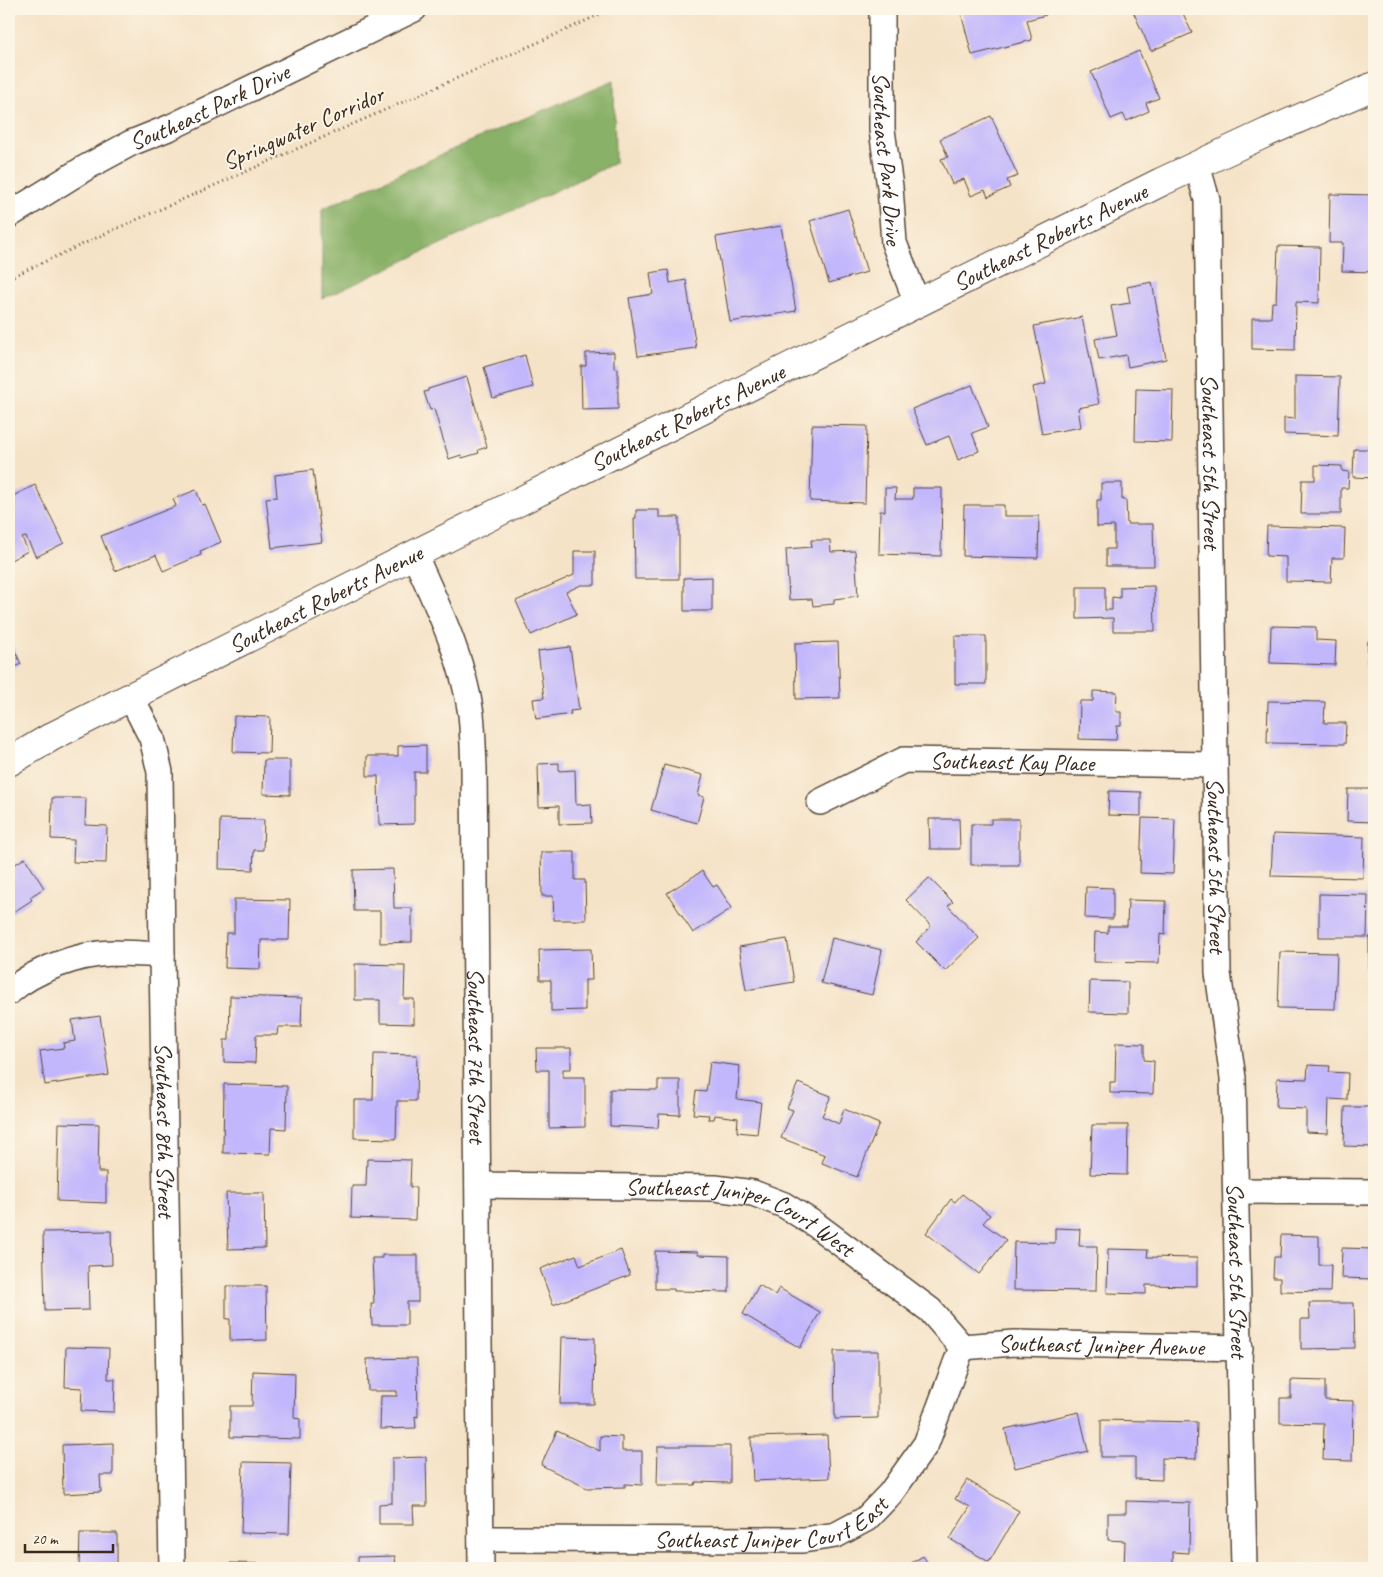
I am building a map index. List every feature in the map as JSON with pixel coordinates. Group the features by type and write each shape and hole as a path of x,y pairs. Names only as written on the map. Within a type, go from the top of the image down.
{"street":[{"name":"Southeast Park Drive","path":"9,215 85,168 131,143 171,127 414,9"},
{"name":"Southeast Park Drive","path":"882,9 882,130 890,187 894,243 917,303"},
{"name":"Southeast Roberts Avenue","path":"9,762 53,736 414,554 1197,164 1374,86"},
{"name":"Southeast 5th Street","path":"1197,164 1207,200 1218,973 1233,1078 1244,1568"},
{"name":"Southeast 7th Street","path":"414,554 441,613 459,666 471,714 474,768 481,1568"},
{"name":"Southeast 8th Street","path":"131,697 152,738 160,772 172,1568"},
{"name":"Southeast Kay Place","path":"820,802 904,760 1214,765"},
{"path":"9,992 43,970 76,959 111,953 162,955"},
{"name":"Southeast Juniper Court West","path":"478,1185 715,1188 753,1193 784,1205 816,1225 930,1310 962,1347"},
{"path":"1236,1191 1374,1192"},
{"name":"Southeast Juniper Avenue","path":"962,1347 1014,1343 1240,1348"},
{"name":"Southeast Juniper Court East","path":"481,1539 803,1540 836,1534 866,1519 890,1494 926,1444 962,1347"}],"path":[{"name":"Springwater Corridor","path":"9,278 611,9"}],"green space":[{"path":"614,80 615,163 322,299 322,209 467,143"}],"building":[{"path":"960,9 1045,9 1046,15 1027,20 1032,40 972,55"},
{"path":"1132,9 1181,9 1192,33 1151,51"},
{"path":"1139,51 1159,98 1146,103 1149,111 1127,121 1123,114 1111,119 1091,72"},
{"path":"991,116 1018,176 1007,180 1010,187 988,197 985,190 971,196 964,179 952,184 941,159 948,157 940,139"},
{"path":"1330,194 1374,195 1374,272 1342,271 1343,243 1329,243"},
{"path":"848,209 867,272 829,283 810,221"},
{"path":"781,226 796,311 730,322 716,237"},
{"path":"1278,246 1320,247 1319,303 1296,302 1295,350 1252,349 1252,318 1271,318 1272,302 1276,302"},
{"path":"668,270 670,283 686,280 696,348 638,356 629,298 653,294 650,273"},
{"path":"1152,282 1166,359 1128,367 1126,355 1099,360 1095,339 1117,335 1111,306 1130,303 1127,287"},
{"path":"1082,317 1099,404 1078,408 1081,427 1042,434 1033,387 1046,384 1034,326"},
{"path":"614,352 614,368 618,368 618,409 582,410 581,366 586,366 586,353"},
{"path":"525,355 533,387 493,398 484,367"},
{"path":"1295,376 1340,377 1338,436 1284,434 1284,418 1295,419"},
{"path":"467,377 487,447 478,450 479,453 462,458 461,455 449,459 434,409 430,410 424,392 428,391 428,389"},
{"path":"972,385 988,427 972,433 979,451 958,460 949,436 927,445 912,409"},
{"path":"1136,389 1173,390 1172,442 1135,441"},
{"path":"812,425 867,426 865,503 810,501"},
{"path":"1354,449 1374,449 1374,478 1353,477"},
{"path":"1315,465 1342,466 1342,471 1349,472 1348,488 1341,488 1341,514 1301,514 1302,480 1315,480"},
{"path":"313,470 322,542 272,548 266,498 277,497 275,475"},
{"path":"1101,483 1122,483 1122,500 1126,500 1127,524 1153,524 1154,566 1106,566 1106,549 1114,549 1114,526 1097,527 1097,500 1101,500"},
{"path":"35,485 64,543 36,557 26,537 22,538 28,551 9,561 9,498"},
{"path":"885,488 896,488 895,499 913,499 913,488 942,488 941,556 879,554 880,511 885,511"},
{"path":"196,490 202,505 205,504 221,542 200,551 201,555 163,571 156,555 115,571 101,536 176,506 173,499"},
{"path":"964,505 1004,505 1004,516 1039,516 1038,558 963,556"},
{"path":"636,510 659,510 659,517 679,517 679,579 635,579 634,518 636,518"},
{"path":"1267,526 1345,528 1344,558 1332,558 1331,582 1286,581 1286,557 1266,556"},
{"path":"811,540 830,540 831,552 855,551 858,596 834,599 834,604 813,606 812,599 789,600 786,549 812,547"},
{"path":"574,551 595,551 595,585 581,585 566,592 577,614 531,635 516,601 574,575"},
{"path":"712,577 712,611 684,611 684,578"},
{"path":"1154,586 1155,631 1113,631 1113,618 1077,619 1077,587 1105,587 1105,610 1112,610 1112,597 1120,598 1120,587"},
{"path":"1271,626 1316,627 1316,640 1336,641 1335,665 1270,663"},
{"path":"955,636 986,636 986,684 955,684"},
{"path":"9,637 21,664 9,670"},
{"path":"1368,641 1374,641 1374,663 1367,663"},
{"path":"838,642 840,698 796,699 795,643"},
{"path":"570,647 579,710 570,711 571,714 536,719 533,699 544,698 538,651"},
{"path":"1093,691 1117,692 1116,712 1121,712 1121,726 1117,726 1116,740 1079,739 1080,701 1093,701"},
{"path":"1268,701 1325,702 1324,723 1346,723 1345,744 1267,743"},
{"path":"234,716 270,717 269,753 233,752"},
{"path":"426,745 426,772 414,772 414,824 379,825 378,776 367,776 367,756 398,756 398,746"},
{"path":"264,760 290,760 290,795 263,794"},
{"path":"559,763 559,771 575,770 576,805 591,804 592,823 559,824 559,806 539,807 538,764"},
{"path":"664,765 703,775 698,795 704,797 697,823 651,810"},
{"path":"1348,789 1374,789 1374,822 1347,821"},
{"path":"1109,791 1141,792 1141,816 1108,815"},
{"path":"52,798 86,798 85,825 107,826 106,863 73,862 74,840 51,839"},
{"path":"1142,818 1175,819 1173,874 1140,873"},
{"path":"220,819 264,820 263,850 254,850 253,870 219,869"},
{"path":"929,819 959,819 960,849 930,849"},
{"path":"991,819 1019,819 1019,865 971,865 971,824 991,824"},
{"path":"1273,834 1364,837 1363,878 1271,876"},
{"path":"541,852 575,852 575,880 585,880 586,920 554,920 553,896 542,896"},
{"path":"25,858 44,888 30,897 32,900 9,915 9,868"},
{"path":"393,869 394,908 412,908 412,942 380,943 380,911 354,911 353,870"},
{"path":"702,871 713,887 717,885 732,908 693,933 667,893"},
{"path":"929,878 953,902 948,906 979,938 945,971 916,942 931,926 906,900"},
{"path":"1086,887 1113,888 1113,919 1085,918"},
{"path":"1319,894 1368,895 1367,937 1319,937"},
{"path":"234,899 290,900 289,940 261,940 260,969 225,968 226,933 234,933"},
{"path":"1128,900 1166,901 1165,935 1160,934 1159,963 1094,962 1095,932 1108,933 1108,926 1127,926"},
{"path":"1369,937 1374,938 1374,978 1369,978"},
{"path":"832,938 882,950 872,995 821,983"},
{"path":"787,939 794,982 746,990 739,947"},
{"path":"591,949 592,980 585,980 585,1010 551,1011 551,980 540,980 539,950"},
{"path":"1280,952 1337,953 1335,1009 1278,1008"},
{"path":"355,964 405,965 404,999 414,999 414,1024 380,1023 380,1000 355,1000"},
{"path":"1090,981 1128,982 1128,1013 1089,1012"},
{"path":"230,996 302,998 301,1027 278,1027 277,1035 256,1035 255,1063 224,1062 224,1040 229,1040"},
{"path":"100,1016 109,1075 45,1085 40,1051 64,1048 63,1043 75,1041 72,1020"},
{"path":"1116,1043 1144,1044 1144,1060 1154,1061 1153,1094 1110,1093 1110,1082 1115,1082"},
{"path":"536,1048 571,1048 571,1069 563,1069 563,1077 585,1077 585,1127 549,1128 549,1070 537,1070"},
{"path":"374,1054 417,1055 416,1101 397,1101 396,1139 354,1138 354,1100 373,1100"},
{"path":"710,1062 740,1066 737,1099 761,1102 757,1134 737,1132 738,1118 715,1115 714,1119 708,1119 709,1115 693,1114 696,1091 706,1092"},
{"path":"1308,1065 1330,1066 1329,1072 1348,1073 1347,1100 1329,1099 1328,1133 1306,1132 1306,1109 1276,1108 1277,1078 1307,1079"},
{"path":"658,1080 680,1080 680,1115 659,1114 658,1128 610,1126 610,1089 658,1090"},
{"path":"798,1083 831,1096 822,1116 839,1124 844,1109 879,1124 857,1177 822,1163 825,1155 781,1138 793,1110 787,1108"},
{"path":"224,1084 287,1086 286,1129 271,1128 270,1154 223,1153"},
{"path":"1345,1107 1373,1107 1372,1147 1344,1146"},
{"path":"59,1123 99,1124 98,1172 106,1172 106,1203 57,1201"},
{"path":"1092,1125 1128,1125 1127,1175 1090,1174"},
{"path":"367,1159 411,1160 410,1187 416,1187 415,1220 351,1218 352,1186 366,1186"},
{"path":"226,1193 264,1193 265,1248 228,1249"},
{"path":"962,1194 990,1215 983,1223 1006,1240 979,1274 926,1233 951,1199 955,1202"},
{"path":"1055,1228 1080,1229 1079,1246 1097,1246 1096,1291 1013,1290 1014,1242 1055,1243"},
{"path":"111,1231 112,1265 88,1266 89,1310 45,1311 43,1232"},
{"path":"1281,1235 1319,1236 1319,1265 1331,1265 1330,1292 1280,1291 1280,1278 1273,1278 1274,1257 1280,1257"},
{"path":"1342,1248 1374,1249 1373,1279 1341,1278"},
{"path":"1108,1249 1148,1250 1147,1257 1197,1258 1197,1286 1146,1285 1146,1294 1107,1293"},
{"path":"621,1250 630,1275 553,1305 540,1269 576,1255 580,1266"},
{"path":"655,1251 698,1252 698,1255 729,1256 729,1292 655,1289"},
{"path":"382,1255 418,1255 418,1302 407,1302 407,1325 372,1325 371,1304 374,1304 372,1258 382,1258"},
{"path":"759,1285 775,1295 779,1288 820,1312 800,1348 743,1314"},
{"path":"226,1286 266,1286 267,1340 230,1341 230,1319 226,1319"},
{"path":"1309,1303 1354,1303 1355,1348 1301,1349 1301,1319 1310,1319"},
{"path":"562,1337 595,1338 594,1404 560,1404"},
{"path":"66,1347 109,1348 108,1379 115,1379 114,1412 81,1411 82,1388 65,1387"},
{"path":"834,1351 878,1351 878,1418 835,1419"},
{"path":"417,1358 418,1417 415,1416 416,1428 380,1429 381,1396 397,1396 397,1391 368,1391 367,1359"},
{"path":"253,1371 295,1373 294,1418 300,1419 300,1439 230,1437 230,1406 252,1406"},
{"path":"1291,1380 1325,1381 1325,1400 1353,1401 1352,1461 1323,1460 1324,1424 1280,1423 1280,1398 1291,1398"},
{"path":"1079,1412 1088,1451 1015,1468 1005,1429"},
{"path":"1101,1420 1197,1422 1196,1459 1162,1458 1162,1480 1135,1479 1135,1457 1101,1457"},
{"path":"557,1431 600,1451 600,1436 622,1437 622,1451 642,1451 642,1485 625,1484 625,1487 587,1488 541,1465"},
{"path":"827,1435 829,1478 753,1481 751,1437"},
{"path":"113,1443 113,1475 100,1475 101,1492 63,1494 62,1445"},
{"path":"658,1446 730,1446 730,1483 696,1482 695,1485 657,1485"},
{"path":"426,1457 427,1506 413,1506 414,1524 379,1524 379,1504 392,1503 392,1458"},
{"path":"243,1462 291,1463 289,1534 241,1533"},
{"path":"967,1480 1019,1511 989,1562 950,1539 970,1507 955,1499"},
{"path":"1126,1501 1190,1503 1189,1553 1173,1552 1173,1568 1124,1568 1125,1541 1108,1540 1108,1513 1126,1513"},
{"path":"80,1533 117,1533 117,1568 79,1568"},
{"path":"395,1556 396,1568 358,1568 358,1557"},
{"path":"923,1556 931,1568 903,1568"},
{"path":"230,1563 272,1564 271,1568 230,1568"}]}
